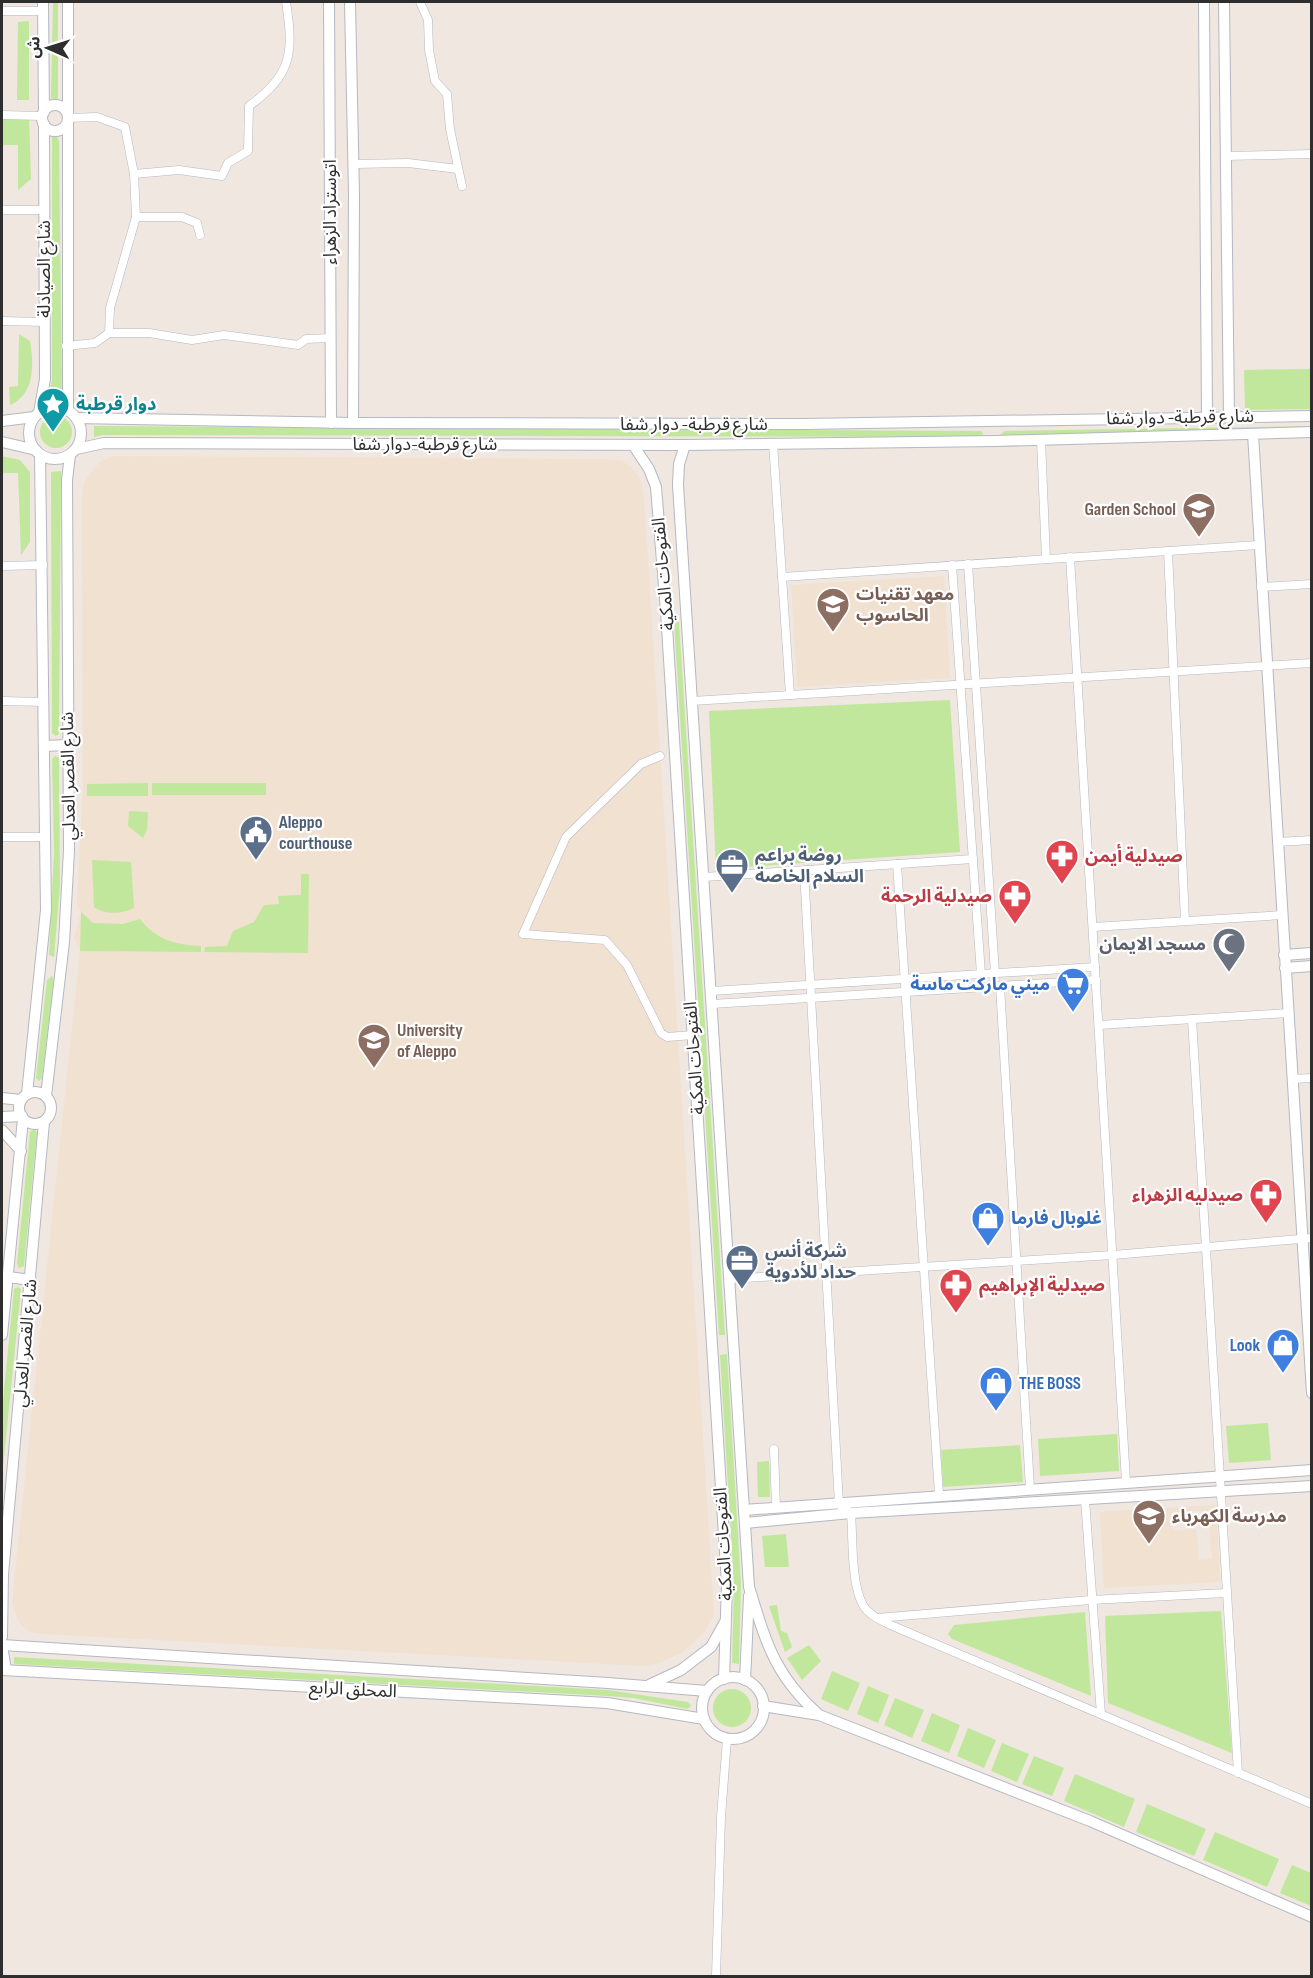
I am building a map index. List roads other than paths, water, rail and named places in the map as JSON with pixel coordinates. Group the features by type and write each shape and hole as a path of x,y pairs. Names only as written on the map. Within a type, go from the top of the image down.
{"street":[{"name":"شارع الصيادلة","path":"68,2 66,346 72,414"},
{"path":"134,174 179,170 222,176 228,164 248,151 249,106 269,91 282,77 288,59 289,20 286,2"},
{"name":"اتوستراد الزهراء","path":"329,2 331,423"},
{"name":"اتوستراد الزهراء","path":"350,2 354,164 353,423"},
{"path":"420,2 428,20 429,50 435,81 447,94 462,186"},
{"path":"1204,2 1207,416"},
{"path":"1224,2 1229,416"},
{"name":"شارع الصيادلة","path":"37,415 45,379 43,6"},
{"path":"2,11 43,6"},
{"path":"43,117 54,105 63,107 68,118"},
{"path":"2,115 43,117"},
{"path":"43,117 50,130 58,131 68,118"},
{"path":"68,118 98,117 125,127 134,174 135,217 110,308 109,333"},
{"path":"1225,156 1311,154"},
{"name":"اتوستراد الزهراء","path":"354,164 408,163 458,169"},
{"path":"2,210 44,210"},
{"path":"135,217 182,217 197,223 200,235"},
{"path":"2,321 44,322"},
{"path":"66,346 95,344 109,333 149,333 192,340 224,335 297,345 306,339 331,338"},
{"path":"2,421 37,415 48,408 72,414 81,433 73,452 55,459 2,442"},
{"name":"شارع قرطبة- دوار شفا","path":"72,414 331,423 803,424 1311,416"},
{"path":"37,415 29,434 38,452"},
{"path":"996,420 996,441"},
{"path":"803,424 804,443"},
{"name":"شارع قرطبة-دوار شفا","path":"73,452 104,443 685,445 996,441 1311,432"},
{"path":"1253,434 1292,1079 1306,1239 1311,1393"},
{"path":"1041,440 1046,559"},
{"path":"773,443 790,695"},
{"name":"الفتوحات المكية","path":"633,445 649,469 656,487 666,611 727,1584 724,1679"},
{"path":"685,445 679,464 678,478 749,1587 745,1680"},
{"name":"شارع القصر العدلي","path":"24,1097 42,966 46,910 43,565 38,452"},
{"name":"شارع القصر العدلي","path":"46,1096 62,968 69,850 67,480 73,452"},
{"path":"782,577 1258,544"},
{"path":"1168,551 1185,921"},
{"path":"1070,557 1126,1481"},
{"path":"968,564 995,973"},
{"path":"2,566 43,565"},
{"path":"952,566 981,974"},
{"path":"1261,587 1311,584"},
{"path":"666,611 687,609"},
{"path":"692,700 1311,663"},
{"name":"شارع القصر العدلي","path":"2,701 44,702"},
{"path":"45,746 68,745"},
{"path":"660,756 641,764 566,837 523,934 604,940 627,965 661,1033 667,1037 693,1035"},
{"path":"2,837 45,837"},
{"path":"1277,842 1311,840"},
{"path":"704,877 974,859"},
{"path":"897,864 939,1494"},
{"path":"804,870 839,1504 851,1513 858,1590 864,1607 877,1618 1311,1804"},
{"path":"1093,927 1282,915"},
{"path":"1284,955 1311,953"},
{"path":"42,966 62,968"},
{"path":"1285,968 1311,966"},
{"path":"711,992 1095,967"},
{"path":"712,1004 1096,980"},
{"path":"1000,986 1030,1488"},
{"path":"1099,1025 1288,1013"},
{"path":"1192,1019 1238,1773"},
{"path":"1292,1079 1311,1078"},
{"path":"2,1098 24,1097 38,1092 46,1096 51,1109 44,1122 32,1124 22,1118 2,1117"},
{"path":"22,1118 19,1106 24,1097"},
{"name":"شارع القصر العدلي","path":"2,1335 21,1151 22,1118"},
{"name":"شارع القصر العدلي","path":"2,1637 3,1574 44,1122"},
{"path":"2,1130 21,1151"},
{"path":"729,1279 1113,1255 1306,1239"},
{"path":"8,1277 31,1280"},
{"path":"712,1344 734,1343"},
{"path":"774,1449 776,1508"},
{"path":"744,1510 939,1494 1311,1470"},
{"path":"745,1523 851,1513 1311,1486"},
{"path":"1085,1500 1101,1714"},
{"path":"749,1587 768,1649 796,1695 819,1715"},
{"path":"877,1618 1091,1600 1226,1593"},
{"path":"648,1686 681,1670 711,1647 726,1620"},
{"path":"4,1670 2,1646 707,1691"},
{"name":"المحلق الرابع","path":"4,1670 607,1703 704,1719"},
{"path":"724,1679 745,1680 758,1690 763,1706 759,1724 750,1734 740,1738 727,1738 714,1732 704,1719 702,1708 707,1691 724,1679"},
{"path":"763,1706 819,1715 1090,1821 1311,1917"},
{"path":"716,1977 721,1817 727,1738"}],"place":[{"name":"دوار قرطبة","path":"53,433"},
{"name":"Garden School","path":"1199,538"},
{"name":"معهد تقنيات الحاسوب","path":"833,633"},
{"name":"Aleppo courthouse","path":"256,861"},
{"name":"صيدلية أيمن","path":"1062,885"},
{"name":"روضة براعم السلام الخاصة","path":"732,894"},
{"name":"صيدلية الرحمة","path":"1015,925"},
{"name":"مسجد الايمان","path":"1229,973"},
{"name":"ميني ماركت ماسة","path":"1073,1013"},
{"name":"University of Aleppo","path":"374,1069"},
{"name":"صيدليه الزهراء","path":"1266,1224"},
{"name":"غلوبال فارما","path":"988,1247"},
{"name":"شركة أنس حداد للأدوية","path":"742,1290"},
{"name":"صيدلية الإبراهيم","path":"956,1314"},
{"name":"Look","path":"1283,1374"},
{"name":"THE BOSS","path":"996,1412"},
{"name":"مدرسة الكهرباء","path":"1149,1545"}]}
